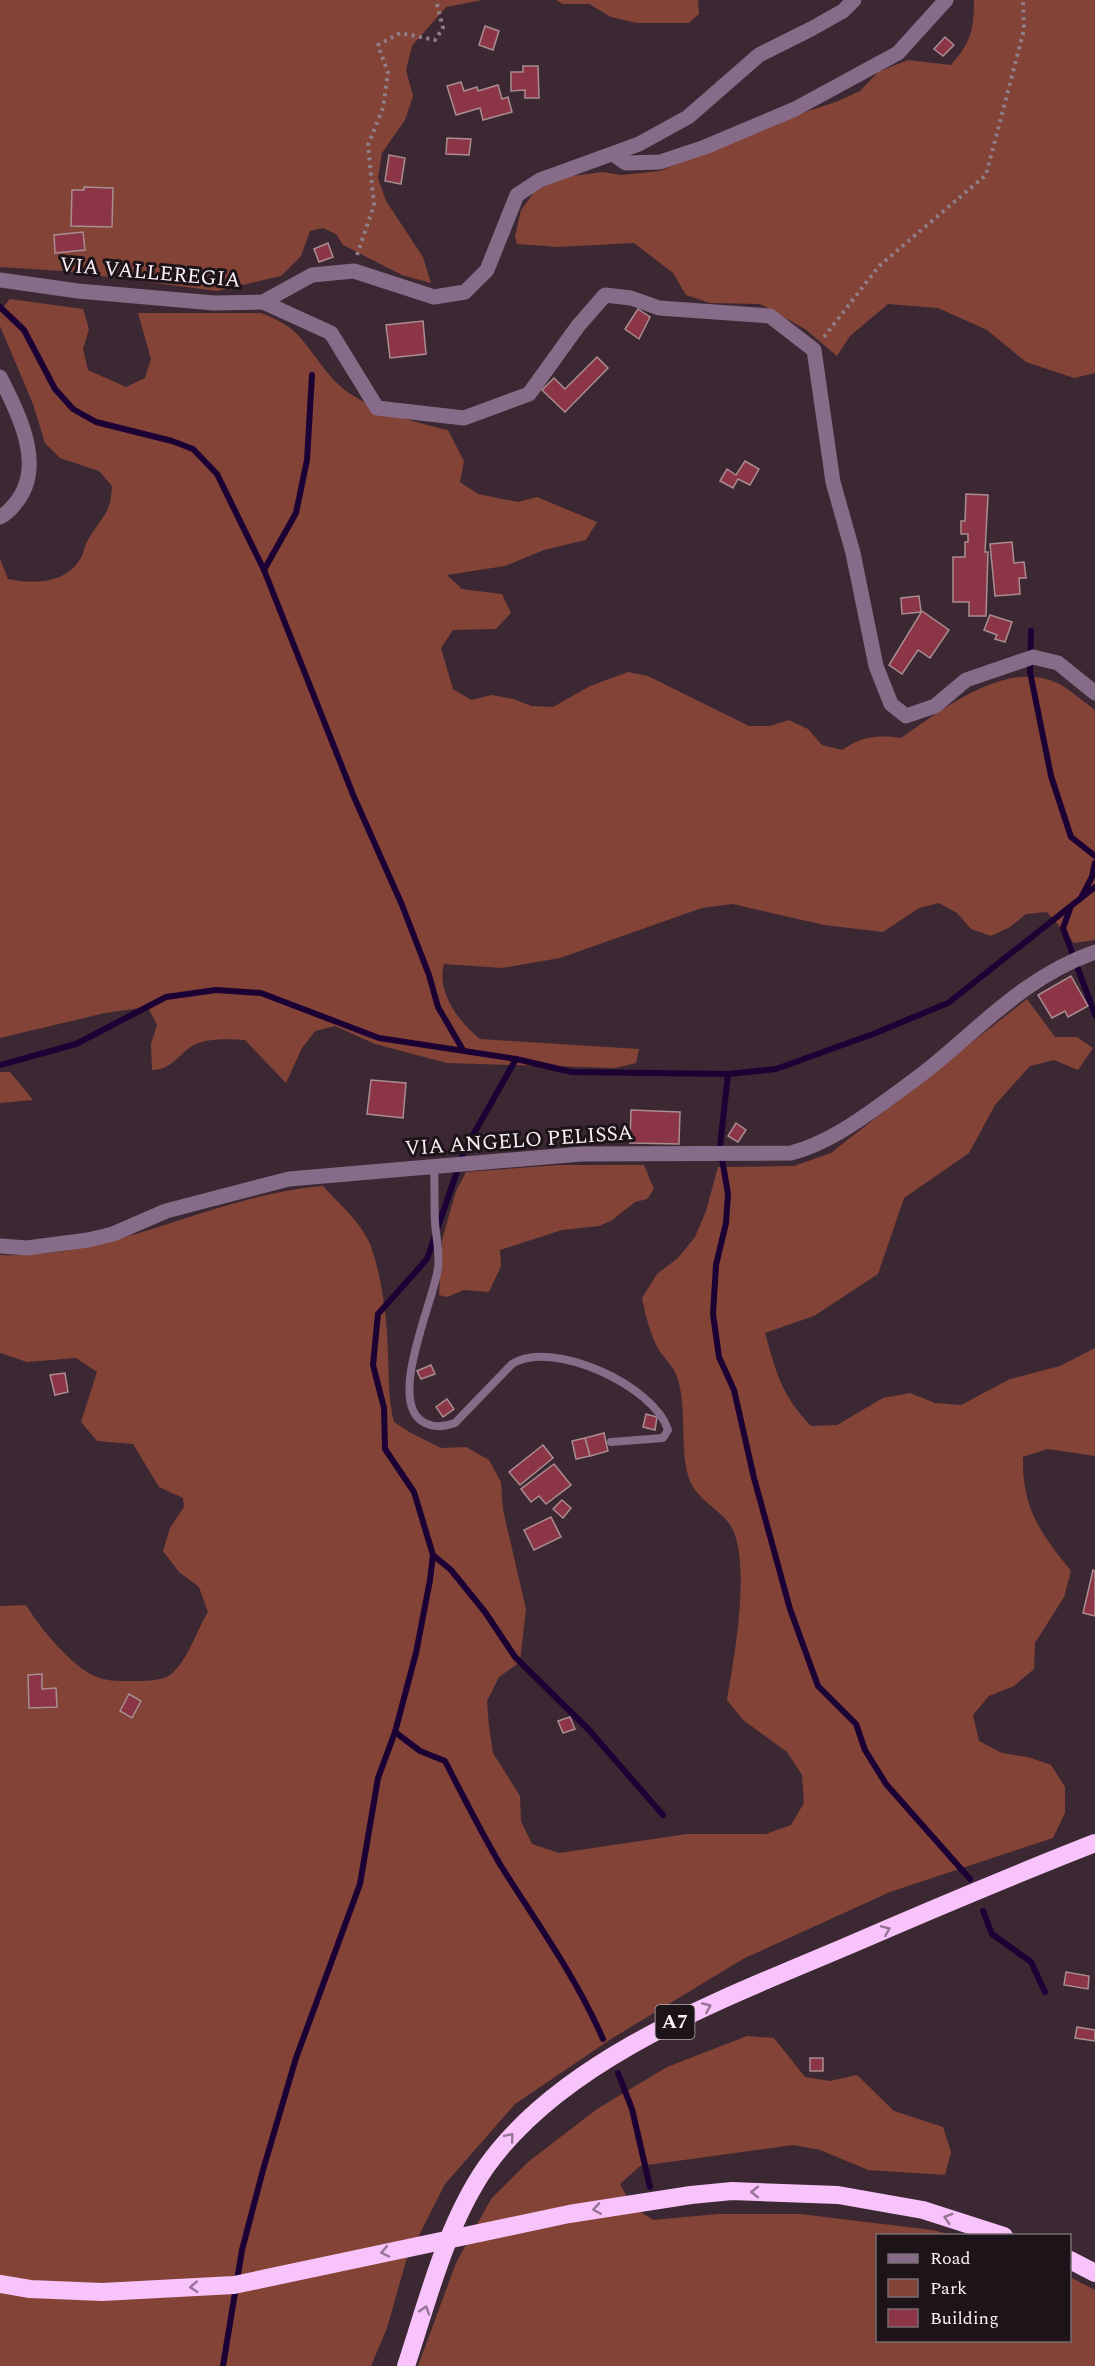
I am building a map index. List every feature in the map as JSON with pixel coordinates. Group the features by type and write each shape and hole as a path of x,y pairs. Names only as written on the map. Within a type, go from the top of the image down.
{"highway":[{"name":"A7","path":"406,2366 441,2259 466,2201 485,2168 522,2122 615,2056 679,2020 976,1891 1095,1843"},
{"path":"0,2284 30,2289 102,2292 234,2285 503,2226 654,2200 732,2191 837,2195 923,2210 1001,2234"},
{"path":"1071,2261 1095,2273"}],"street":[{"name":"VIA VALLEREGIA","path":"0,280 78,291 214,303 263,302 312,275 354,271 434,297 465,292 487,270 517,195 540,180 639,144 688,117 759,55 843,11 854,0"},
{"path":"613,154 626,163 660,162 795,109 898,53 946,0"},
{"path":"263,302 331,333 377,408 464,418 529,394 578,326 606,295 631,298 659,308 770,315 814,350 832,482 853,553 876,666 891,704 906,716 935,706 966,680 1033,657 1058,663 1095,693"},
{"path":"0,377 13,404 27,446 31,467 26,492 6,514 0,517"},
{"name":"VIA ANGELO PELISSA","path":"0,1246 27,1248 88,1240 113,1234 166,1211 289,1179 581,1154 791,1153 814,1147 862,1118 930,1068 1012,996 1065,962 1095,952"}],"lane":[{"path":"434,1167 438,1264 436,1283 410,1372 408,1401 414,1412 420,1421 431,1426 444,1427 455,1423 512,1364 522,1357 545,1356 577,1362 608,1375 641,1396 665,1421 668,1430 663,1438 610,1442"}],"path":[{"path":"354,271 360,242 374,205 368,146 383,108 388,73 378,45 400,33 435,40 443,28 436,0"},
{"path":"814,350 879,266 986,175 1024,30 1023,0"}],"green space":[{"path":"0,0 483,0 446,7 412,46 406,70 413,96 405,120 382,153 378,178 386,201 423,257 431,283 402,275 343,245 336,234 323,228 310,231 301,256 281,276 217,291 62,271 0,267"},
{"path":"556,0 698,0 699,14 689,23 637,23 611,17 589,4 563,4"},
{"path":"974,0 1095,0 1095,373 1074,378 1026,362 987,330 938,308 888,304 850,336 837,356 805,329 760,304 710,303 686,295 673,273 634,243 558,247 517,244 515,236 521,210 535,191 563,177 603,172 621,175 660,171 776,122 838,101 860,91 878,72 908,60 951,65 970,35"},
{"path":"10,299 83,309 89,329 83,349 88,370 126,387 145,378 151,359 138,313 261,313 293,330 334,380 349,393 397,416 448,430 464,461 460,482 478,494 518,502 537,497 597,522 586,540 544,550 505,566 447,575 462,589 502,594 511,613 496,629 453,630 441,648 453,689 471,700 492,695 532,706 553,707 590,686 628,672 648,676 749,726 770,726 789,720 808,729 822,745 842,750 870,738 901,738 956,701 998,682 1019,677 1041,678 1061,685 1095,710 1095,940 1074,943 1047,912 1026,914 1010,927 991,936 971,929 957,913 939,903 919,908 883,932 824,925 733,904 702,908 560,958 502,968 444,964 442,975 446,996 464,1024 480,1039 639,1049 636,1063 615,1068 447,1063 375,1044 335,1026 315,1031 302,1048 286,1083 245,1040 198,1043 164,1068 152,1070 151,1044 157,1025 148,1007 105,1013 0,1038 0,559 8,579 27,582 56,578 73,569 81,559 87,542 110,504 112,486 99,471 60,458 45,443 33,404 0,326 0,311"},
{"path":"1027,999 1055,1037 1077,1037 1093,1048 1078,1070 1054,1060 1030,1066 995,1105 969,1153 904,1198 878,1274 814,1316 765,1333 786,1394 811,1426 837,1425 883,1398 910,1393 935,1403 961,1405 1010,1379 1060,1366 1095,1348 1095,1456 1048,1449 1023,1457 1026,1491 1035,1519 1050,1544 1071,1571 1064,1597 1035,1643 1034,1669 1014,1686 989,1696 973,1715 979,1741 1002,1753 1028,1757 1051,1765 1065,1787 1065,1813 1053,1838 890,1892 743,1959 611,2039 515,2104 445,2184 406,2261 387,2328 371,2366 0,2366 0,1606 26,1605 48,1635 78,1665 97,1677 122,1681 155,1680 170,1675 187,1654 208,1612 199,1587 179,1572 163,1551 170,1528 184,1507 183,1498 159,1487 133,1444 97,1441 81,1422 97,1372 76,1358 27,1362 0,1353 0,1255 42,1254 83,1248 242,1201 323,1186 361,1228 374,1256 385,1312 390,1396 394,1422 441,1448 466,1447 489,1460 501,1482 503,1510 526,1609 520,1662 499,1677 487,1701 489,1727 493,1753 520,1796 521,1821 532,1844 559,1853 687,1834 766,1834 791,1825 804,1803 802,1775 787,1752 743,1720 727,1700 741,1588 738,1544 728,1522 699,1494 690,1481 686,1469 682,1398 679,1384 675,1372 653,1338 642,1298 657,1274 678,1258 695,1237 706,1211 718,1167 794,1166 831,1153"},
{"path":"0,1072 10,1072 33,1100 0,1103"},
{"path":"558,1165 644,1165 654,1189 647,1199 635,1202 611,1221 599,1226 562,1230 500,1250 501,1266 489,1292 464,1290 447,1297 439,1295 442,1240 456,1191 466,1172"},
{"path":"747,2036 774,2038 805,2077 830,2081 857,2075 894,2111 943,2127 951,2152 945,2175 868,2170 820,2150 793,2145 640,2166 620,2184 632,2206 653,2220 718,2214 800,2214 949,2234 876,2234 876,2342 1071,2342 1071,2278 1095,2290 1095,2366 418,2366 456,2263 491,2199 528,2162 597,2109 667,2067"}],"building":[{"path":"485,26 499,31 493,50 479,45"},
{"path":"945,37 954,45 943,56 934,49"},
{"path":"523,66 538,66 539,98 525,98 525,90 511,91 511,72 523,72"},
{"path":"461,82 464,91 477,87 478,91 498,85 502,99 508,97 512,112 483,120 480,108 456,115 447,86"},
{"path":"447,138 471,139 469,155 446,154"},
{"path":"389,155 405,158 401,184 385,181"},
{"path":"84,187 113,188 112,227 71,226 72,190 84,190"},
{"path":"83,232 85,250 55,253 54,235"},
{"path":"328,243 333,257 319,262 314,249"},
{"path":"638,309 650,317 639,339 625,329"},
{"path":"423,321 426,354 390,358 386,325"},
{"path":"597,357 608,368 565,412 542,390 554,378 565,389"},
{"path":"745,461 759,469 750,485 738,479 733,488 720,481 727,469 736,475"},
{"path":"966,494 988,495 985,552 988,552 986,616 969,616 969,602 953,602 953,557 965,557 965,542 968,542 968,534 961,534 961,521 965,521"},
{"path":"1012,542 1014,563 1024,562 1026,578 1019,578 1020,594 995,596 990,544"},
{"path":"919,596 921,612 902,614 901,598"},
{"path":"922,611 949,630 930,658 918,650 902,674 889,665"},
{"path":"990,615 1012,622 1005,642 995,639 997,635 984,630"},
{"path":"1071,976 1088,1006 1068,1017 1065,1011 1052,1018 1038,995"},
{"path":"371,1080 406,1083 403,1118 367,1114"},
{"path":"631,1110 680,1112 679,1144 630,1143"},
{"path":"736,1123 746,1130 738,1142 728,1136"},
{"path":"431,1365 435,1374 421,1379 417,1371"},
{"path":"65,1373 68,1392 55,1395 50,1375"},
{"path":"447,1399 454,1409 443,1417 436,1407"},
{"path":"646,1414 657,1417 655,1430 643,1427"},
{"path":"604,1433 608,1451 590,1456 585,1438"},
{"path":"585,1438 590,1456 576,1459 572,1441"},
{"path":"543,1445 553,1458 520,1485 509,1472"},
{"path":"554,1464 571,1485 546,1504 539,1496 531,1502 521,1489"},
{"path":"562,1500 571,1508 563,1518 553,1509"},
{"path":"551,1517 561,1537 534,1550 524,1530"},
{"path":"1093,1570 1095,1571 1095,1616 1083,1613"},
{"path":"42,1674 42,1689 56,1688 57,1707 29,1708 28,1675"},
{"path":"129,1694 141,1701 132,1718 120,1711"},
{"path":"570,1717 575,1729 563,1733 558,1721"},
{"path":"1066,1972 1089,1976 1088,1989 1064,1985"},
{"path":"1077,2027 1095,2030 1095,2041 1075,2038"},
{"path":"810,2058 823,2058 823,2071 810,2071"}],"waterway":[{"path":"0,307 24,330 55,389 73,409 96,422 172,441 193,449 217,474 264,570 354,797 402,905 429,975 438,1007 463,1050"},
{"path":"264,570 296,513 307,460 312,375"},
{"path":"1031,631 1030,672 1051,776 1071,837 1095,856"},
{"path":"1082,896 1092,877 1095,863"},
{"path":"0,1065 76,1044 166,997 216,990 261,993 379,1038 516,1059 572,1072 728,1074 776,1069 873,1034 948,1003 1095,887"},
{"path":"1070,909 1063,928 1095,1015"},
{"path":"223,2366 242,2250 263,2170 296,2058 360,1884 378,1778 395,1732 416,1653 430,1580 433,1555 414,1492 385,1449 384,1408 373,1365 378,1314 427,1259 464,1151 516,1059"},
{"path":"728,1074 720,1147 728,1194 726,1223 716,1265 713,1314 719,1357 734,1390 754,1478 790,1609 818,1686 856,1724 865,1750 886,1784 970,1879"},
{"path":"433,1555 451,1570 485,1612 515,1657 589,1730 663,1815"},
{"path":"395,1732 420,1751 445,1761 501,1866 581,1994 603,2039"},
{"path":"983,1911 992,1934 1031,1962 1045,1992"},
{"path":"618,2073 632,2109 650,2187"}]}
